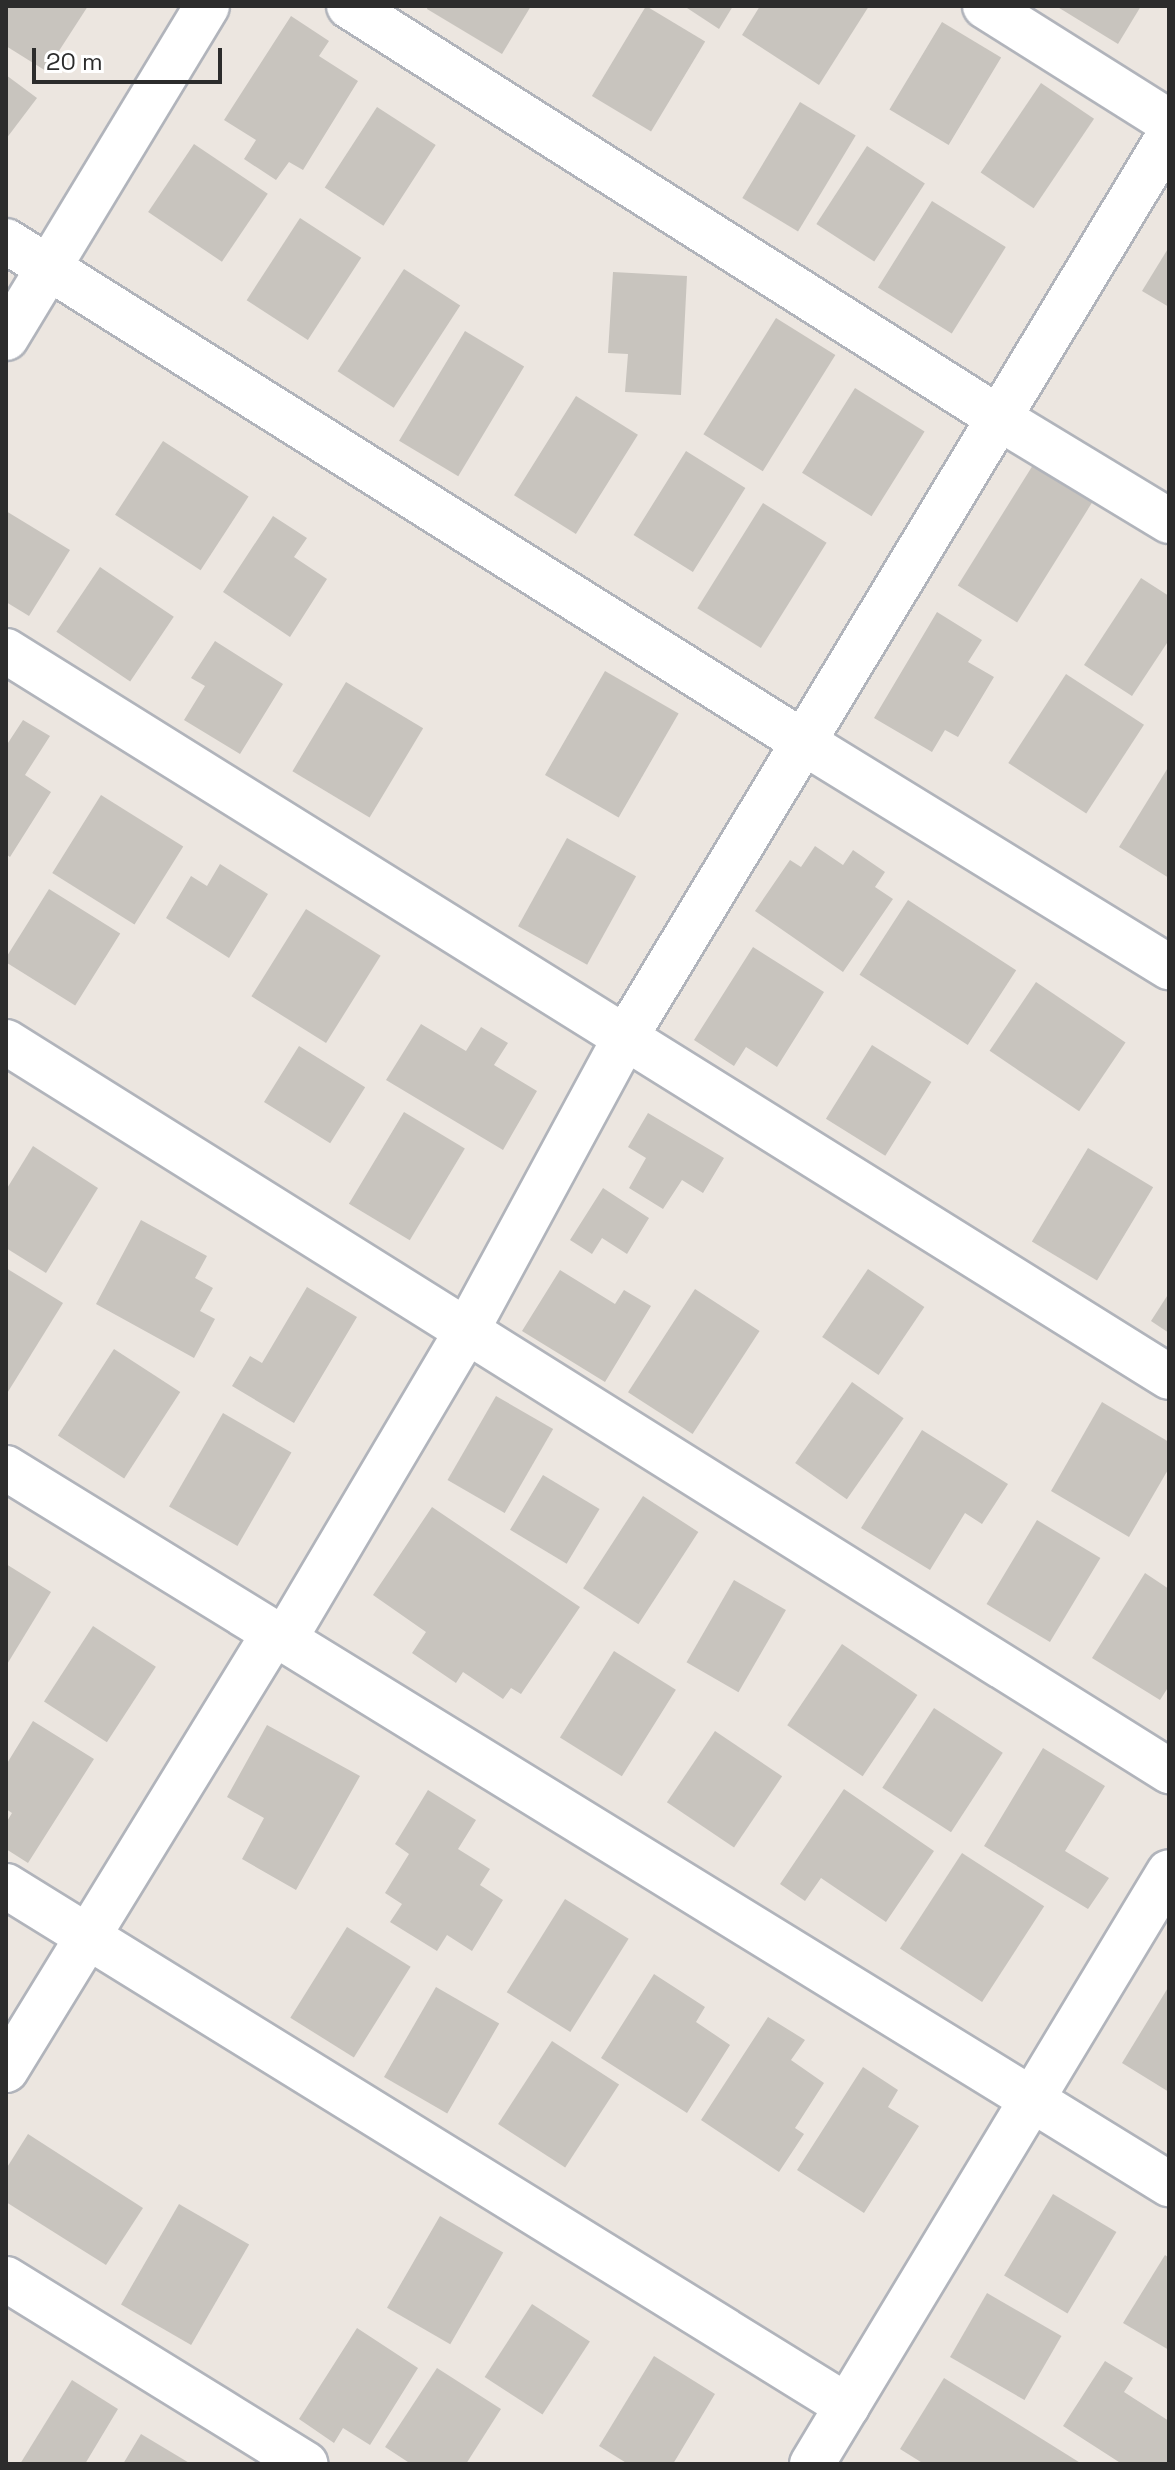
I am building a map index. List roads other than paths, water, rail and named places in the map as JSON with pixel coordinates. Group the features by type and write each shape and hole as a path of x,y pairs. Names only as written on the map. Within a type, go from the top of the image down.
{"street":[{"path":"6,338 207,6"},
{"path":"349,6 999,418 1169,521"},
{"path":"985,6 1169,122"},
{"path":"6,2070 86,1935 279,1636 467,1330 625,1038 1169,136"},
{"path":"6,241 803,742 1169,967"},
{"path":"6,651 1169,1377"},
{"path":"6,1042 1169,1771"},
{"path":"6,1468 1169,2184"},
{"path":"812,2464 1169,1872"},
{"path":"6,1886 847,2406"},
{"path":"6,2279 306,2464"}]}
